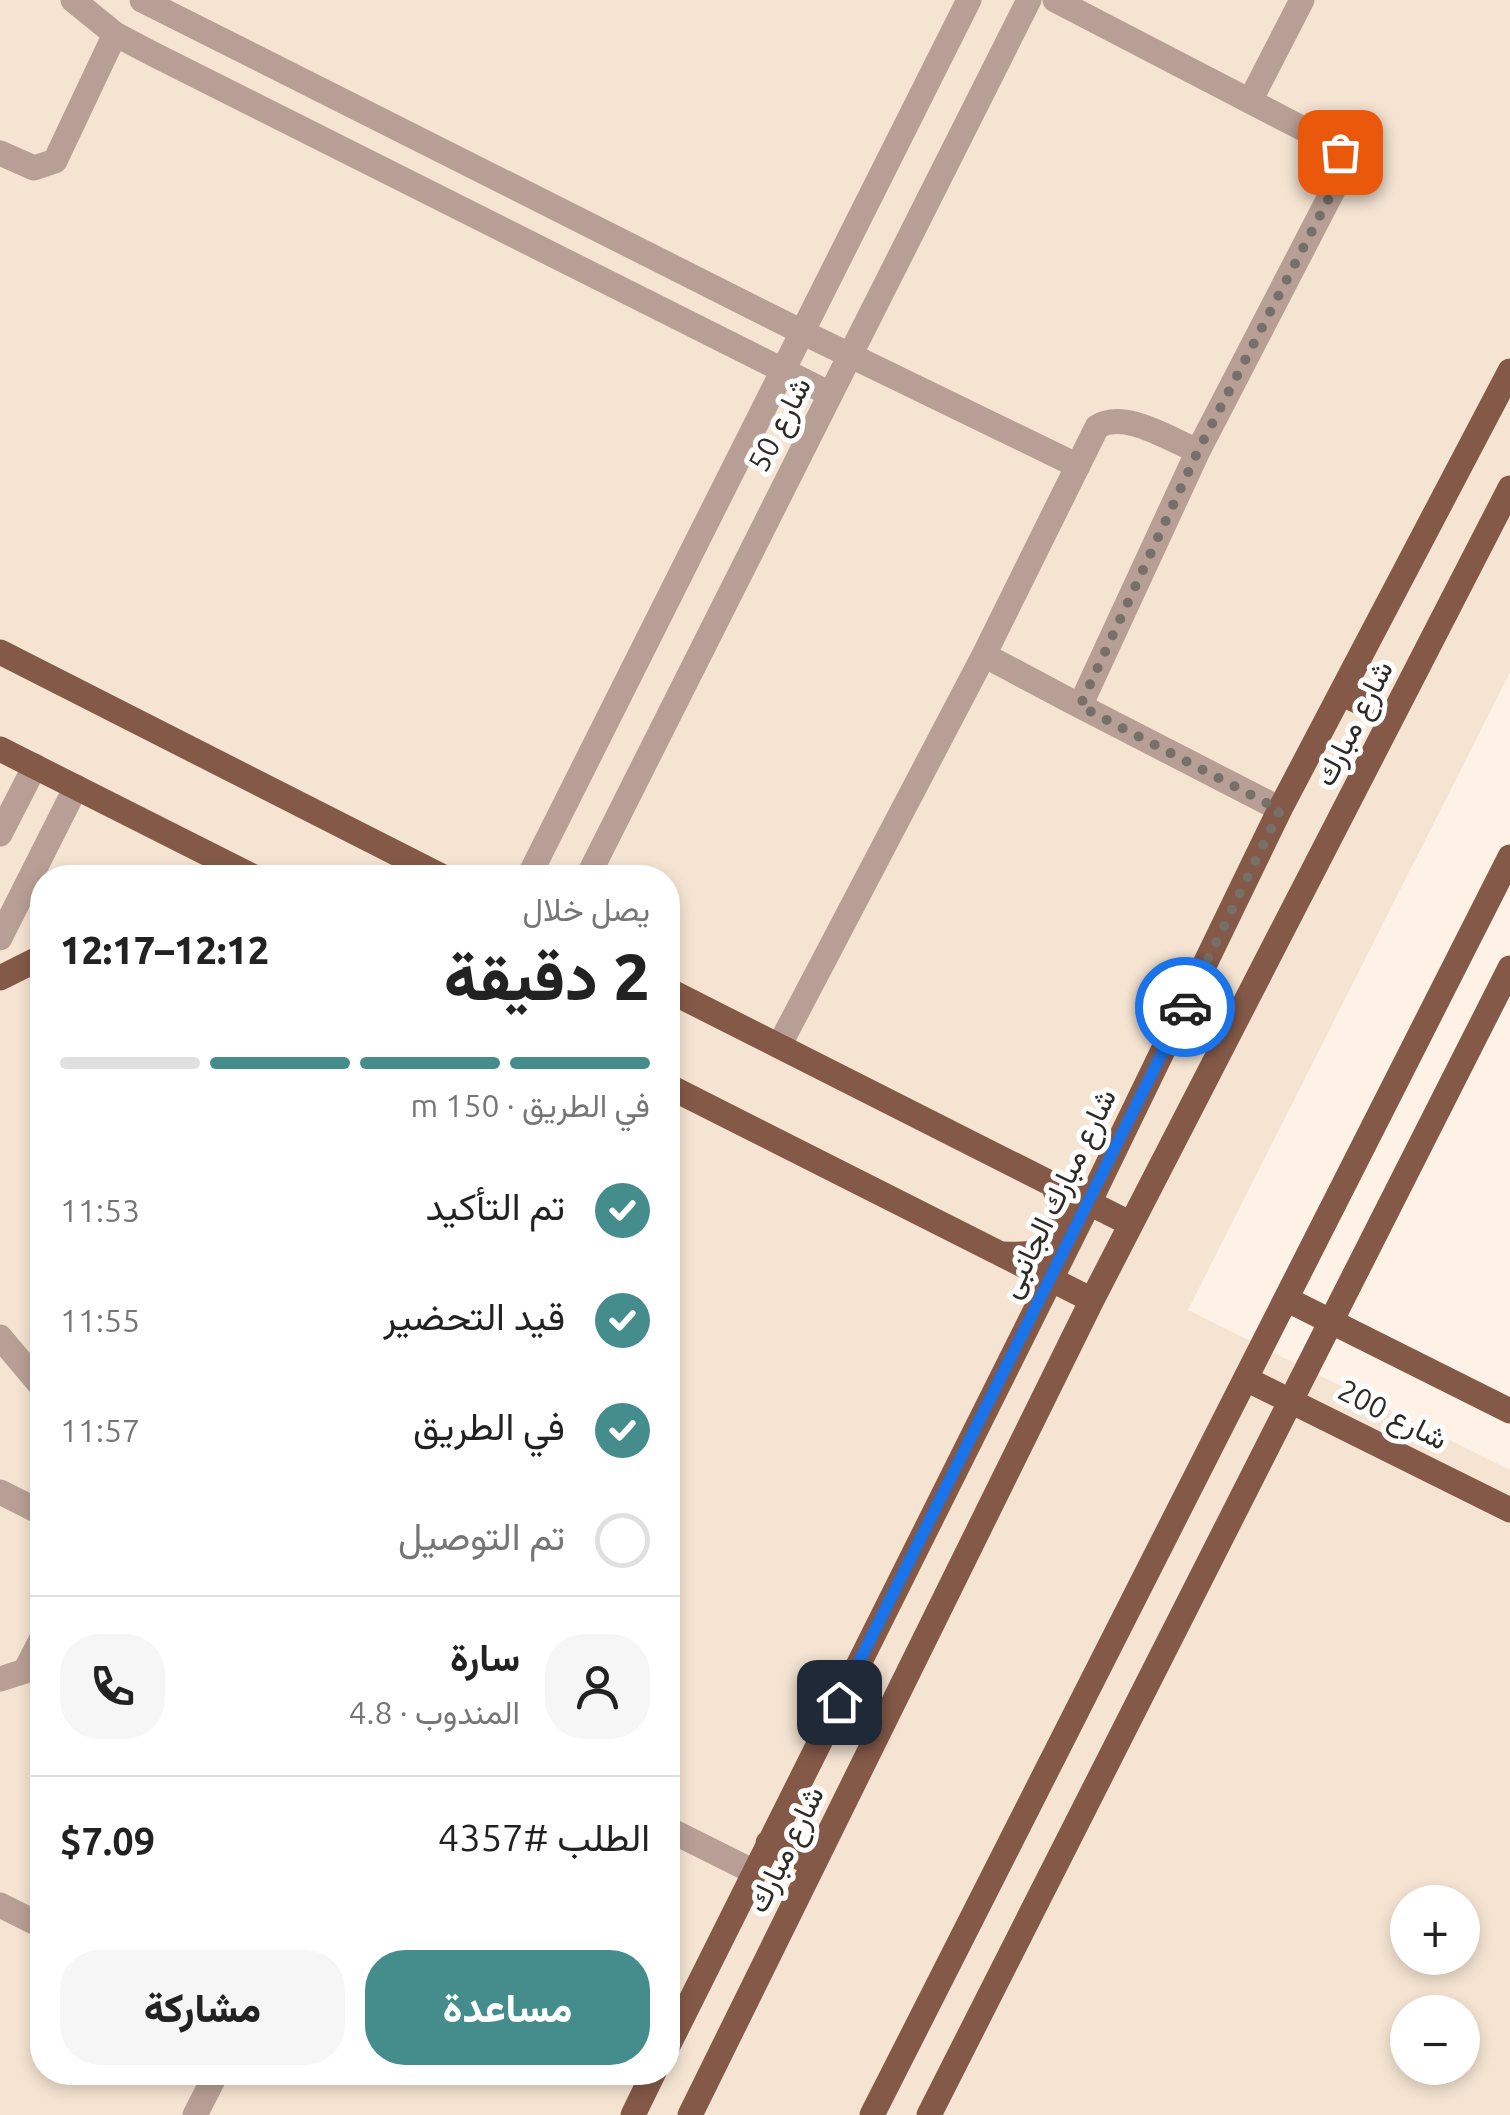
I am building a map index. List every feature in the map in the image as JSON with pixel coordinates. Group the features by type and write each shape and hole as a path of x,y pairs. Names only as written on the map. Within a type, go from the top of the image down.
{"main road":[{"name":"شارع مبارك الجانبى","path":"680,2022 1089,1203 1280,810 1344,695 1510,371"},
{"name":"شارع مبارك","path":"690,2115 1092,1300 1510,488"},
{"path":"0,652 419,865"},
{"path":"1344,695 1392,716"},
{"path":"0,749 230,865"},
{"path":"872,2115 1510,857"},
{"path":"0,978 30,963"},
{"path":"929,2115 1510,968"},
{"path":"680,996 1131,1224"},
{"path":"680,1092 1092,1300"},
{"path":"1000,1254 1038,1254 1056,1242 1064,1220 1053,1184"},
{"name":"شارع 200","path":"1286,1299 1510,1411"},
{"name":"شارع 200","path":"1246,1379 1510,1510"},
{"path":"768,1843 814,1864"},
{"path":"633,2115 648,2085"}],"street":[{"path":"73,0 115,34 830,394"},
{"path":"142,0 800,332 1078,466"},
{"name":"شارع 50","path":"534,865 780,369 969,0"},
{"name":"شارع 50","path":"594,865 1029,0"},
{"path":"1055,0 1340,152 1341,175 1198,451 1080,706"},
{"path":"1250,101 1302,0"},
{"path":"0,154 34,168 55,161 115,34"},
{"path":"779,1046 984,655 1097,427 1116,420 1198,451"},
{"path":"984,655 1280,810"},
{"path":"0,834 35,766"},
{"path":"37,865 76,787"},
{"path":"0,938 30,878"},
{"path":"0,1337 30,1372"},
{"path":"0,1492 30,1507"},
{"path":"0,1680 24,1671 30,1660"},
{"path":"680,1835 754,1872"},
{"path":"0,1904 30,1920"},
{"path":"195,2115 210,2085"}],"shaded area":[{"path":"0,0 1510,0 1510,672 1188,1310 1510,1470 1510,2115 0,2115"}],"way so far":[{"path":"1185,1007 1280,810 1080,706 1198,451 1341,175 1340,152"}],"route":[{"path":"839,1702 1185,1007"}]}
